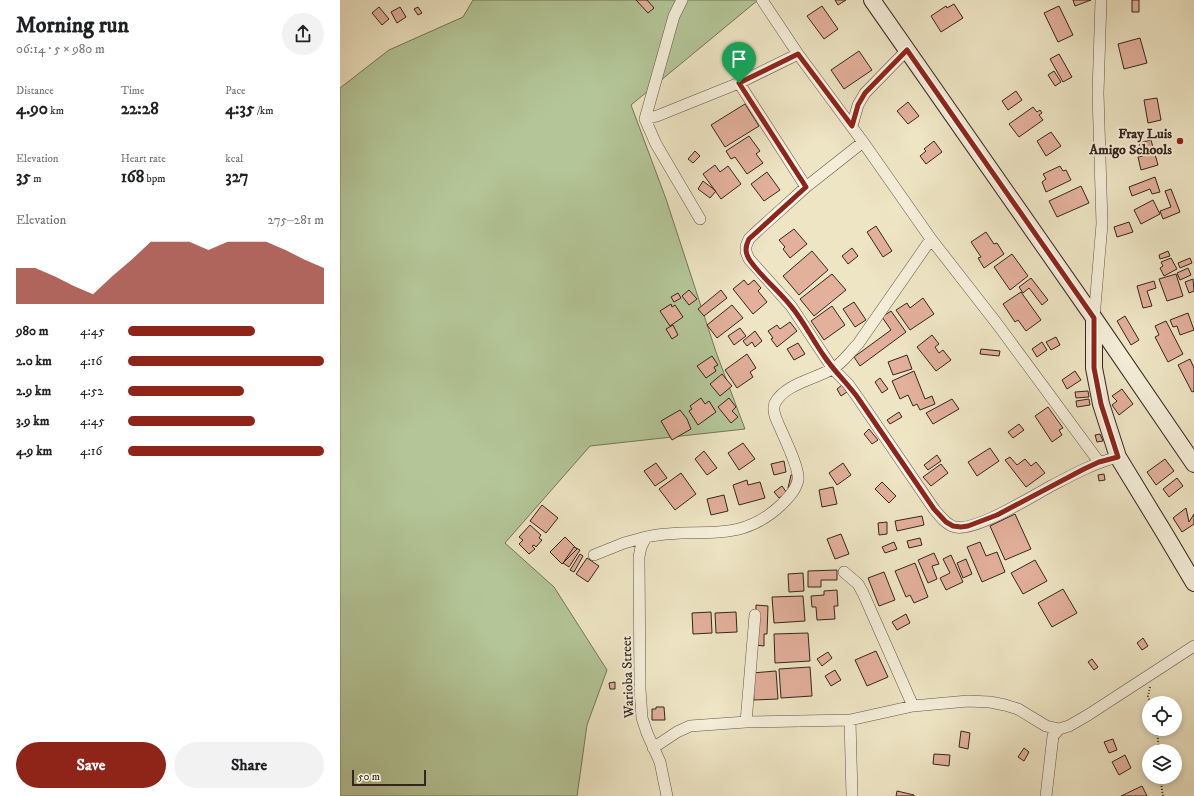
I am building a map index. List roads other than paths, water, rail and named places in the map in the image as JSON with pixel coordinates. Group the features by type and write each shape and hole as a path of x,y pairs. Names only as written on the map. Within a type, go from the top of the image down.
{"street":[{"path":"682,0 674,16 645,119 656,144 700,219"},
{"path":"762,0 798,54 864,142 931,239 998,325 1099,462"},
{"path":"872,0 1194,464"},
{"path":"879,0 950,103 951,113"},
{"path":"1101,0 1098,93 1102,224 1094,318 1094,368 1101,404 1118,457 1194,583"},
{"path":"852,126 858,105 865,93 907,50"},
{"path":"645,119 657,116 739,83 798,54"},
{"path":"739,83 806,187"},
{"path":"864,142 806,187 749,239 746,246 746,252 756,268 791,306 833,369 858,398 934,509 946,522 953,526 968,526 997,515 1099,462 1118,457"},
{"path":"594,555 624,543 660,534 718,533 742,529 754,524 773,512 787,499 798,480 797,469 774,415 774,405 778,398 786,390 833,369 858,344 931,239"},
{"name":"Warioba Street","path":"646,537 641,547 640,557 642,718 662,769 667,796"},
{"path":"844,572 858,584 863,593 913,706"},
{"path":"746,722 755,615"},
{"path":"1046,796 1053,736 1059,729 1068,726 1088,715 1194,646"},
{"path":"653,748 677,732 690,726 746,722 850,720 913,706 968,701 990,702 1018,709 1046,726 1059,729"},
{"path":"850,720 852,796"}],"place":[{"name":"Fray Luis Amigo Schools","path":"1180,141"}]}
